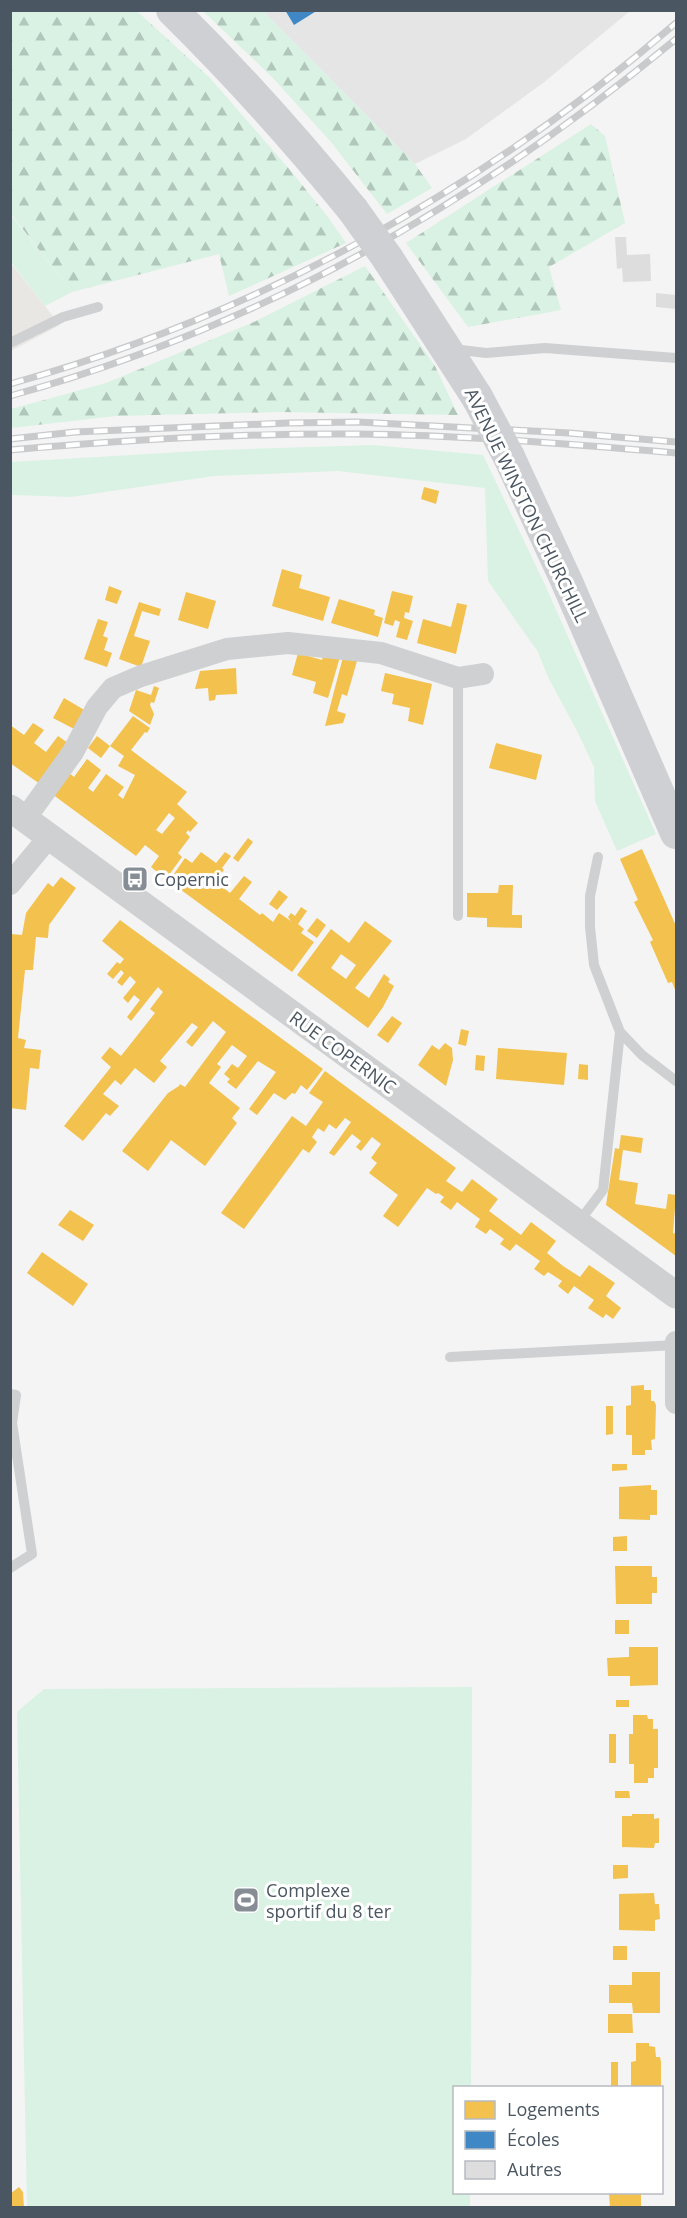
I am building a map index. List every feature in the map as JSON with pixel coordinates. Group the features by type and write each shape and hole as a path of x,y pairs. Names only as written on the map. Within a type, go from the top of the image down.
{"main road":[{"name":"AVENUE WINSTON CHURCHILL","path":"172,10 224,61 268,109 352,210 388,259 477,396 509,458 566,580 676,833"}],"street":[{"path":"18,814 73,752 97,707 112,688 141,676 227,649 288,643 381,653 458,678 483,674"},
{"name":"RUE COPERNIC","path":"18,814 676,1295"},
{"path":"10,884 49,837"},
{"path":"676,1344 676,1403"}],"lane":[{"path":"10,343 63,317 98,307"},
{"path":"447,348 486,353 545,348 676,358"},
{"path":"458,678 458,916"},
{"path":"598,857 590,896 594,965 620,1032 642,1055 676,1081"},
{"path":"578,1224 603,1190 620,1032"},
{"path":"450,1357 676,1344"},
{"path":"10,1394 16,1395 12,1423 32,1554 10,1568"}],"shaded area":[{"path":"263,11 630,11 543,83 466,139 415,164"},
{"path":"10,262 60,325 11,351 10,351"}],"green space":[{"path":"11,10 137,11 210,78 290,170 346,243 229,296 219,254 72,292 11,214"},
{"path":"203,11 263,11 415,164 432,188 387,214 331,142 272,77"},
{"path":"591,124 605,136 625,223 549,267 561,310 468,327 406,243"},
{"path":"10,214 72,292 45,306 11,262"},
{"path":"365,266 435,366 458,415 280,412 116,416 11,428 11,409 106,383 254,322"},
{"path":"372,445 483,455 545,585 656,834 617,851 595,801 594,767 578,733 547,675 538,652 488,581 485,488 338,471 214,476 71,497 11,495 11,462 216,450"},
{"name":"Complexe sportif du 8 ter","path":"472,1687 471,2086 453,2086 453,2194 470,2194 470,2207 27,2207 17,1712 44,1689"}],"building: Logements":[{"path":"424,487 439,491 436,504 421,499"},
{"path":"282,569 302,575 299,588 330,597 323,621 272,606"},
{"path":"109,586 122,591 117,604 105,600"},
{"path":"392,591 413,596 409,613 405,612 404,618 413,621 407,640 396,637 400,622 395,620 393,626 384,623"},
{"path":"186,592 216,601 208,629 178,620"},
{"path":"339,599 375,610 374,615 383,618 378,637 331,623"},
{"path":"139,602 161,609 159,616 142,611 134,636 150,641 141,667 119,659"},
{"path":"457,603 467,605 456,654 417,643 423,619 451,627"},
{"path":"98,619 108,622 103,636 108,638 104,650 112,653 107,667 84,659"},
{"path":"298,653 322,660 324,653 340,657 328,698 313,693 316,682 292,675"},
{"path":"343,657 357,661 347,696 342,694 337,711 346,714 343,723 325,726"},
{"path":"236,668 237,694 216,695 215,700 209,701 208,688 195,689 200,671"},
{"path":"385,673 432,684 423,725 408,721 410,708 392,704 394,694 381,691"},
{"path":"154,686 159,688 154,703 151,702 150,705 154,714 150,725 129,711 136,690 151,695"},
{"path":"64,698 86,711 76,730 53,718"},
{"path":"133,716 150,728 131,750 187,792 177,804 198,823 186,833 190,837 178,853 182,857 166,879 151,867 159,856 145,845 136,856 52,794 68,772 74,777 87,759 101,770 88,788 93,792 106,774 124,787 118,795 123,799 135,775 118,766 124,756 110,746","holes":["169,813 175,818 162,834 156,830"]},
{"path":"33,723 44,730 34,743 46,752 58,736 68,743 40,784 10,763 10,725 24,735"},
{"path":"97,736 110,746 101,758 88,748"},
{"path":"496,743 542,755 536,780 489,768"},
{"path":"248,838 253,842 238,862 233,858"},
{"path":"642,849 676,926 676,992 672,982 668,983 650,942 653,940 634,902 638,900 620,859"},
{"path":"201,852 216,863 225,852 231,856 215,881 230,893 244,876 252,882 239,899 260,915 262,913 273,922 279,913 291,921 288,917 291,913 295,916 301,907 307,911 298,924 304,929 301,933 314,942 292,972 169,881 185,858 192,863"},
{"path":"61,877 76,888 49,925 48,938 36,937 33,970 25,970 18,1038 26,1040 24,1048 41,1050 39,1069 30,1068 26,1110 10,1108 11,934 22,935 26,913 48,883 53,887"},
{"path":"499,885 513,885 512,915 522,915 522,928 487,927 487,918 467,917 467,893 498,893"},
{"path":"279,890 288,897 277,910 269,904"},
{"path":"317,918 326,925 317,938 307,931"},
{"path":"120,920 323,1069 307,1090 301,1085 295,1094 292,1093 285,1100 274,1093 257,1115 249,1109 276,1072 258,1061 236,1089 227,1082 230,1079 224,1074 232,1064 238,1068 247,1056 232,1045 217,1064 221,1067 209,1083 240,1108 232,1118 237,1123 205,1166 171,1140 148,1171 122,1151 168,1093 180,1084 185,1087 226,1032 213,1021 192,1047 186,1042 198,1027 192,1023 160,1061 167,1067 154,1083 135,1068 121,1085 115,1080 103,1094 119,1106 110,1116 106,1113 83,1141 64,1126 111,1067 101,1058 110,1047 121,1056 155,1013 150,1009 163,992 158,987 131,1021 127,1017 140,1000 134,995 128,1003 123,998 136,982 130,976 122,986 117,982 124,973 121,970 113,979 107,974 117,962 120,964 124,959 102,941"},
{"path":"365,921 392,941 355,988 369,998 384,974 390,979 388,982 394,986 368,1028 297,975 331,929 349,943","holes":["341,954 356,965 346,979 331,968"]},
{"path":"392,1016 402,1023 388,1043 377,1035"},
{"path":"461,1029 469,1031 466,1046 458,1044"},
{"path":"445,1043 452,1048 453,1060 446,1086 418,1065 432,1045 439,1050"},
{"path":"498,1048 567,1053 564,1085 496,1079"},
{"path":"476,1055 485,1056 484,1071 475,1070"},
{"path":"579,1064 588,1065 588,1080 578,1079"},
{"path":"325,1071 456,1168 446,1181 462,1192 472,1179 498,1199 489,1211 521,1235 531,1222 556,1241 547,1253 563,1266 580,1277 589,1265 615,1283 606,1296 621,1308 613,1319 606,1314 603,1318 588,1308 594,1300 574,1286 568,1294 558,1286 562,1281 548,1272 544,1276 534,1269 540,1261 516,1244 510,1251 500,1244 504,1239 490,1229 486,1234 475,1227 480,1219 457,1202 451,1210 440,1202 444,1197 427,1188 398,1227 383,1216 398,1195 369,1173 377,1163 371,1158 381,1144 372,1137 361,1151 356,1147 361,1141 352,1134 334,1156 329,1153 351,1122 345,1118 336,1129 329,1124 324,1132 318,1128 312,1137 317,1142 309,1153 303,1149 244,1229 221,1213 292,1116 306,1126 323,1102 309,1093"},
{"path":"621,1135 643,1138 641,1153 623,1150 619,1180 638,1183 635,1204 666,1209 668,1194 676,1195 673,1233 676,1234 676,1256 606,1205 615,1148 619,1149"},
{"path":"70,1210 94,1225 83,1241 58,1225"},
{"path":"42,1252 88,1284 73,1306 27,1273"},
{"path":"644,1385 644,1390 651,1390 651,1401 654,1401 656,1405 655,1439 651,1440 652,1450 645,1450 645,1455 632,1455 632,1435 626,1435 626,1406 631,1405 631,1386"},
{"path":"606,1406 613,1406 613,1434 606,1435"},
{"path":"612,1464 627,1464 627,1470 612,1471"},
{"path":"651,1485 651,1490 657,1490 657,1515 650,1515 650,1520 619,1519 619,1487"},
{"path":"627,1536 627,1551 613,1551 613,1537"},
{"path":"615,1566 652,1566 652,1577 657,1577 657,1593 652,1593 652,1604 616,1604"},
{"path":"615,1620 629,1620 629,1634 615,1634"},
{"path":"629,1647 658,1647 658,1685 630,1686 630,1676 608,1676 607,1658 629,1657"},
{"path":"616,1700 629,1700 629,1707 616,1707"},
{"path":"633,1715 647,1715 648,1719 653,1719 653,1729 658,1729 658,1768 654,1768 654,1778 648,1778 648,1783 634,1783 634,1764 629,1764 629,1734 633,1734"},
{"path":"609,1734 616,1734 616,1763 609,1763"},
{"path":"615,1791 629,1791 630,1798 615,1798"},
{"path":"632,1814 654,1814 654,1819 659,1818 659,1843 655,1843 654,1848 622,1847 622,1816 632,1816"},
{"path":"613,1865 628,1865 628,1878 613,1879"},
{"path":"654,1893 655,1904 659,1904 660,1919 655,1920 655,1931 619,1930 619,1894"},
{"path":"613,1946 627,1946 627,1960 613,1960"},
{"path":"632,1972 660,1972 660,2013 633,2013 632,2003 609,2003 609,1985 632,1985"},
{"path":"608,2014 632,2014 633,2033 608,2033"},
{"path":"636,2043 649,2043 649,2046 655,2047 656,2057 660,2057 661,2062 661,2086 631,2086 631,2062 636,2061"},
{"path":"611,2062 618,2062 618,2086 611,2086"},
{"path":"19,2187 23,2192 24,2208 10,2208 10,2194"},
{"path":"609,2194 641,2194 641,2208 610,2208"}],"building: Écoles":[{"path":"285,10 318,10 294,25"}],"building: Autres":[{"path":"615,237 626,237 627,255 650,254 651,281 623,282 622,268 617,269"},
{"path":"656,293 676,295 676,309 656,307"}],"railway":[{"path":"10,384 101,356 191,322 278,284 363,240 445,192 525,140 602,83 676,23"},
{"path":"10,396 103,367 192,334 279,296 362,253 444,206 523,155 600,99 676,39"},
{"path":"10,439 75,432 358,422 569,433 676,442"},
{"path":"10,450 182,438 355,434 476,438 676,453"}],"place":[{"name":"Copernic","path":"135,879"},
{"name":"Complexe sportif du 8 ter","path":"246,1900"}]}
